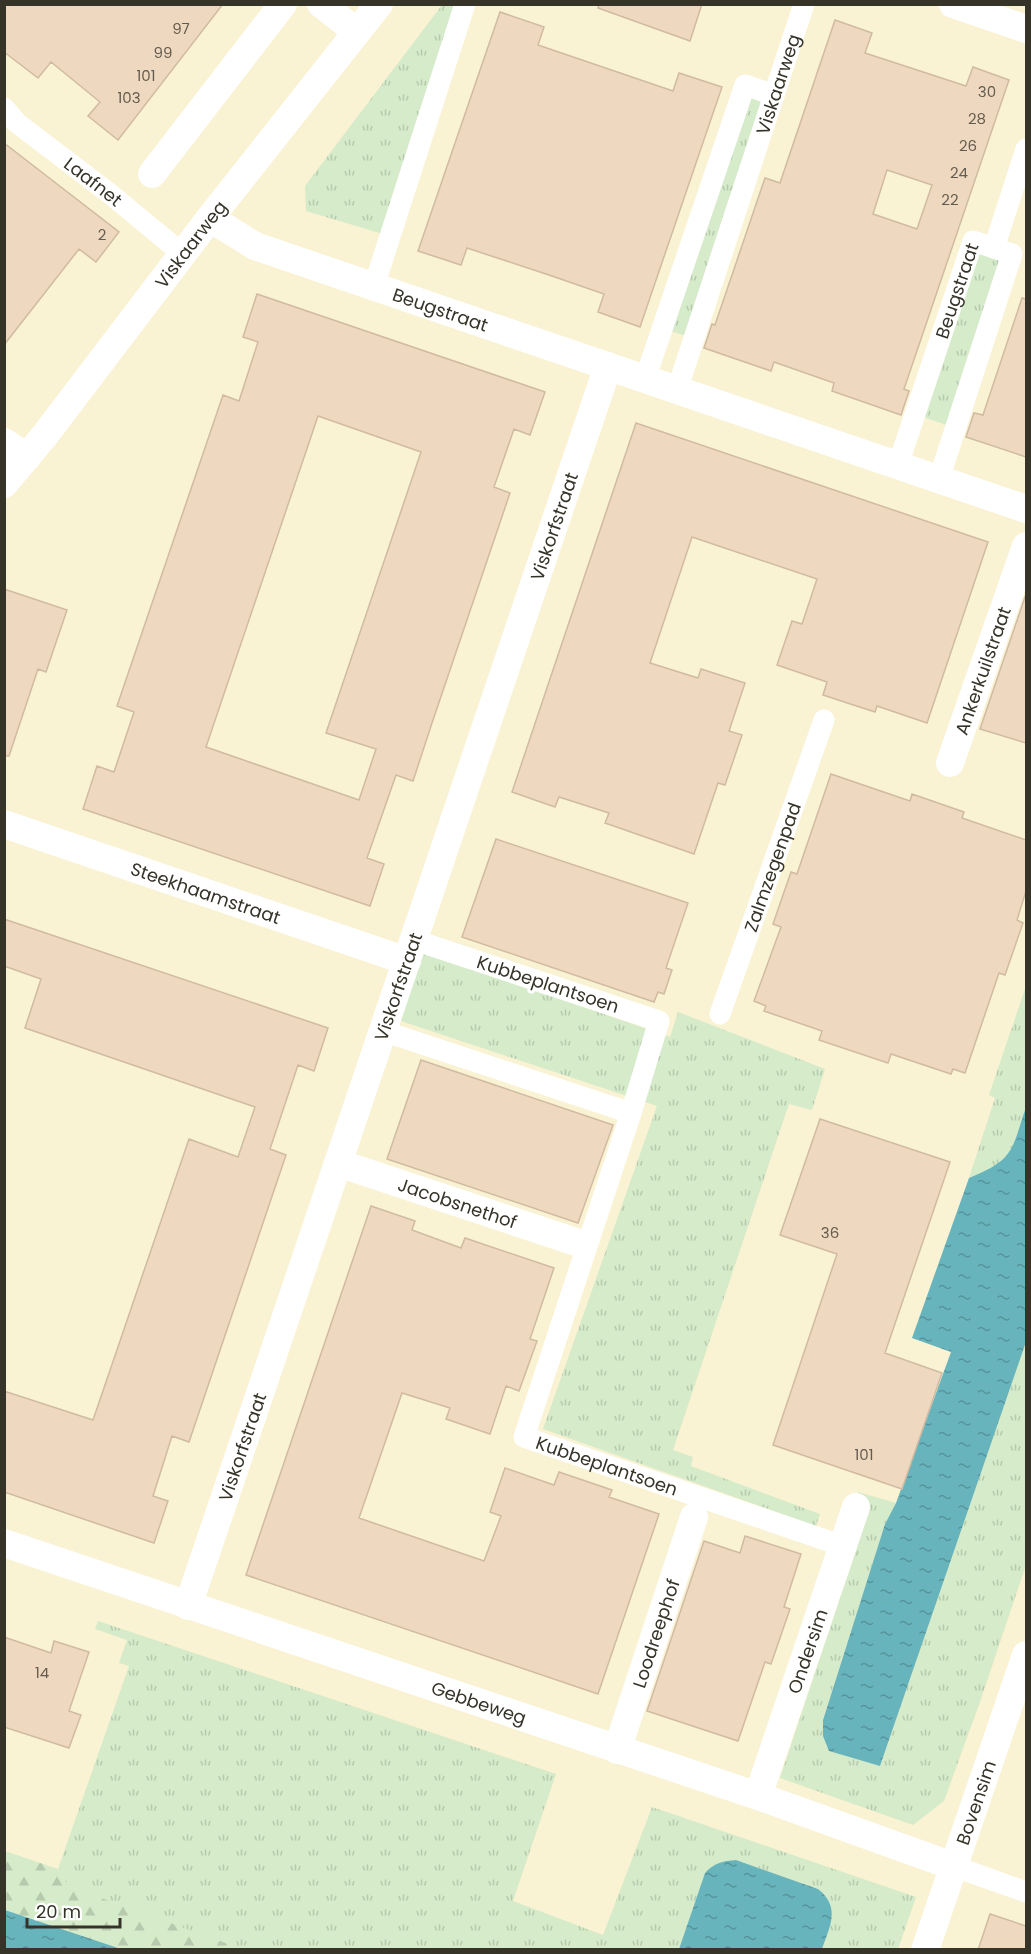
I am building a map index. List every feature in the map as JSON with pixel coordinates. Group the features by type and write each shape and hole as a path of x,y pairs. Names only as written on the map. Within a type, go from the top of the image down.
{"street":[{"path":"152,174 283,4"},
{"path":"321,4 357,32"},
{"name":"Viskaarweg","path":"4,484 16,449 183,255 379,4"},
{"path":"374,286 465,4"},
{"name":"Viskaarweg","path":"677,390 804,4"},
{"path":"953,4 1026,29"},
{"path":"645,379 745,85 774,94"},
{"name":"Laafnet","path":"4,108 17,123 109,193 183,255"},
{"path":"994,248 1026,149"},
{"name":"Beugstraat","path":"210,218 255,246 1026,509"},
{"name":"Beugstraat","path":"898,465 973,241 994,248 1011,255 939,479"},
{"name":"Viskorfstraat","path":"188,1606 608,366"},
{"name":"Ankerkuilstraat","path":"950,763 1026,546"},
{"name":"Zalmzegenpad","path":"720,1014 824,720"},
{"name":"Steekhaamstraat","path":"4,824 410,950"},
{"name":"Kubbeplantsoen","path":"410,950 659,1021 524,1437 843,1546"},
{"path":"383,1031 631,1113"},
{"name":"Jacobsnethof","path":"338,1163 576,1242"},
{"name":"Ondersim","path":"758,1796 856,1507"},
{"name":"Loodreephof","path":"617,1750 694,1517"},
{"name":"Gebbeweg","path":"4,1543 758,1796 953,1866"},
{"name":"Bovensim","path":"925,1950 1026,1655"},
{"path":"953,1866 1026,1892"}],"green space":[{"path":"442,5 460,5 383,234 306,211 305,186"},
{"path":"751,94 767,99 687,336 670,331"},
{"path":"980,249 1006,258 950,426 923,417"},
{"path":"419,950 670,1037 678,1012 825,1069 812,1110 789,1104 673,1450 693,1457 691,1466 820,1514 816,1526 543,1429 657,1106 401,1021"},
{"path":"1026,986 1026,1107 1012,1149 1003,1161 969,1178 995,1098 989,1095"},
{"path":"1026,1342 1026,1565 944,1801 913,1825 780,1778 857,1547 864,1504 858,1492 896,1503 885,1524 823,1719 823,1735 830,1751 880,1766"},
{"path":"98,1621 556,1774 513,1901 603,1935 652,1807 916,1897 898,1949 822,1949 832,1917 825,1896 818,1889 736,1860 719,1863 705,1873 679,1949 242,1950 68,1886 58,1869 129,1666 119,1663 127,1640 95,1629"},
{"path":"5,1851 58,1869 68,1886 242,1949 121,1949 5,1910"}],"water":[{"path":"1026,1107 1026,1342 880,1766 829,1751 823,1736 823,1720 885,1524 896,1503 951,1352 912,1338 969,1178 995,1165 1009,1152 1014,1144"},
{"path":"736,1860 818,1889 825,1896 832,1917 822,1949 679,1949 705,1873 719,1863"},
{"path":"5,1910 121,1949 5,1949"}],"building":[{"path":"4,4 223,4 118,140 88,116 100,102 51,62 38,78 4,52"},
{"path":"599,4 702,4 690,41 598,8"},
{"path":"500,12 544,27 538,45 673,91 679,73 722,87 640,327 598,312 604,294 549,275 467,248 461,265 418,251"},
{"path":"835,20 872,33 865,53 966,86 973,67 1009,80 904,389 909,391 901,415 832,391 834,383 774,362 771,371 704,348 712,324 715,325 765,178 780,183","holes":["887,170 932,185 917,229 873,214"]},
{"path":"4,143 119,232 96,262 79,249 4,345"},
{"path":"257,294 545,392 530,435 514,429 494,487 510,493 413,781 396,775 367,858 384,864 370,906 83,809 97,766 114,772 134,712 117,706 223,395 239,401 258,342 243,337","holes":["318,416 421,452 326,733 376,749 359,800 206,747"]},
{"path":"1022,298 1026,299 1026,457 966,437 974,413 983,415"},
{"path":"636,423 988,542 927,723 877,706 875,712 823,695 827,682 777,665 792,621 802,624 817,579 692,537 650,663 698,678 701,669 745,683 729,731 742,735 725,785 718,783 694,854 605,823 609,813 559,797 555,807 512,792"},
{"path":"4,589 67,610 46,672 38,669 9,756 4,756"},
{"path":"1026,594 1026,743 980,729"},
{"path":"831,774 910,801 912,794 964,812 962,818 1026,840 1026,891 1017,920 1023,923 1005,975 999,973 965,1073 953,1069 951,1074 891,1054 888,1063 819,1040 822,1031 764,1011 766,1006 754,1001 781,927 773,924 791,872 797,874"},
{"path":"496,839 688,903 666,968 672,970 664,994 658,992 654,1002 462,937"},
{"path":"4,919 328,1028 314,1071 298,1065 270,1149 286,1155 189,1442 172,1436 153,1496 168,1501 154,1543 4,1492 4,1391 93,1420 189,1139 238,1157 255,1107 25,1028 41,979 4,966"},
{"path":"421,1060 613,1125 578,1223 387,1159"},
{"path":"820,1119 950,1162 885,1353 942,1373 902,1489 773,1445 837,1254 780,1235"},
{"path":"371,1206 415,1221 412,1230 461,1248 465,1238 554,1268 530,1339 537,1341 519,1391 506,1386 490,1434 446,1419 450,1408 402,1393 359,1518 484,1561 501,1516 490,1512 505,1468 554,1485 559,1472 612,1490 609,1497 659,1514 598,1694 246,1575"},
{"path":"745,1536 801,1554 784,1607 790,1609 771,1664 765,1662 738,1741 647,1711 704,1541 740,1553"},
{"path":"4,1637 51,1653 54,1641 89,1652 69,1711 81,1715 69,1748 4,1727"},
{"path":"990,1914 1026,1926 1026,1950 978,1950"}]}
